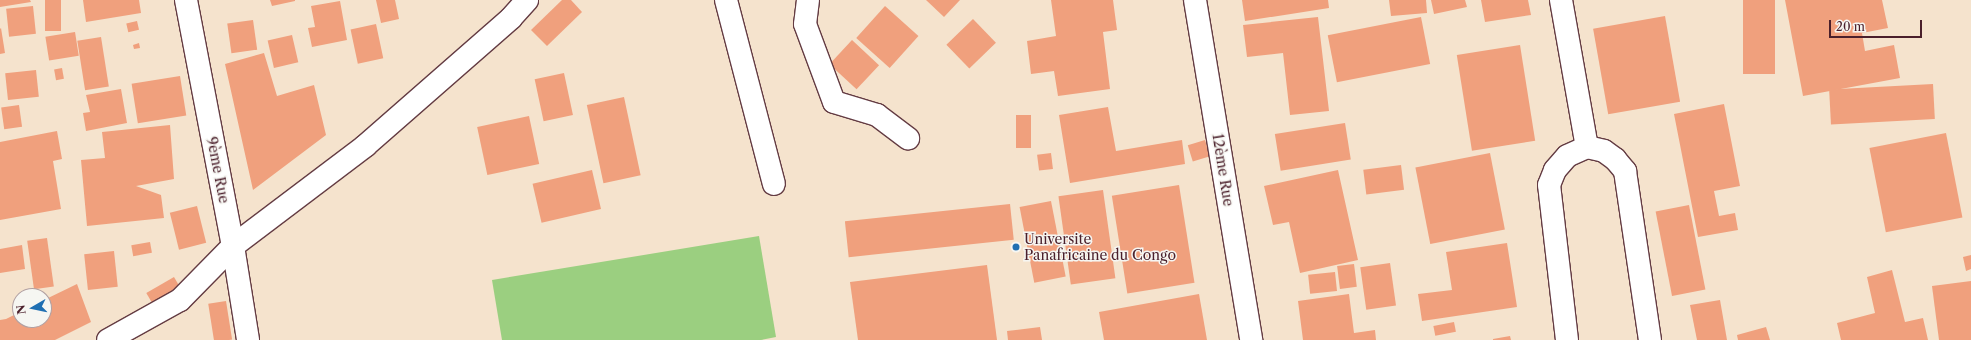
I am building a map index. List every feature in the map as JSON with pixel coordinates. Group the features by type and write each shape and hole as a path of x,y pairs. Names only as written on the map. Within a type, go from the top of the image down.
{"street":[{"name":"9ème Rue","path":"186,0 233,246 248,340"},
{"path":"108,340 180,300 233,246 365,146 510,9 527,0"},
{"path":"726,0 774,184"},
{"path":"808,0 805,24 834,102 877,116 908,138"},
{"name":"12ème Rue","path":"1195,0 1251,340"},
{"path":"1561,0 1587,147"},
{"path":"1567,340 1550,185 1555,170 1567,156 1587,147 1604,151 1615,159 1625,171 1650,340"}],"green space":[{"path":"759,236 776,337 761,340 502,340 492,280"}],"building":[{"path":"0,0 30,0 31,2 0,7"},
{"path":"45,0 61,0 61,31 45,31"},
{"path":"83,0 139,0 141,13 86,22"},
{"path":"270,0 295,0 295,1 272,6"},
{"path":"376,0 395,0 399,19 381,23"},
{"path":"562,0 571,0 582,12 547,46 531,30"},
{"path":"926,0 960,0 944,17"},
{"path":"1051,0 1113,0 1117,30 1103,32 1110,89 1058,96 1054,71 1031,74 1027,41 1056,36"},
{"path":"1242,0 1328,0 1329,8 1245,21"},
{"path":"1389,0 1426,0 1427,13 1391,16"},
{"path":"1431,0 1465,0 1467,7 1434,14"},
{"path":"1481,0 1528,0 1531,15 1485,22"},
{"path":"1743,0 1775,0 1775,74 1743,74"},
{"path":"1785,0 1882,0 1888,28 1862,33 1865,51 1894,45 1900,78 1803,96"},
{"path":"340,1 347,40 312,47 308,28 315,27 311,6"},
{"path":"33,6 36,34 9,37 6,9"},
{"path":"885,6 918,36 890,68 856,38"},
{"path":"1665,16 1680,102 1608,114 1593,29"},
{"path":"1318,17 1329,111 1290,115 1283,53 1247,57 1243,25"},
{"path":"1421,17 1430,64 1337,82 1328,35"},
{"path":"973,19 996,43 969,68 946,45"},
{"path":"253,20 257,50 231,53 227,24"},
{"path":"137,21 139,30 128,32 126,23"},
{"path":"376,24 383,58 358,64 351,29"},
{"path":"1,28 5,53 0,54 0,29"},
{"path":"75,32 79,56 49,60 45,37"},
{"path":"292,35 298,62 274,68 268,41"},
{"path":"101,37 109,86 85,90 77,41"},
{"path":"852,40 879,65 857,89 829,64"},
{"path":"139,43 140,48 134,49 133,45"},
{"path":"1520,45 1535,141 1472,151 1457,55"},
{"path":"264,53 277,96 314,85 326,135 253,190 225,64"},
{"path":"62,68 64,79 56,80 54,69"},
{"path":"36,70 39,97 8,100 5,73"},
{"path":"564,73 573,115 544,121 535,79"},
{"path":"180,76 186,116 138,123 132,84"},
{"path":"1933,84 1935,119 1831,124 1829,89"},
{"path":"121,89 127,123 86,131 83,113 90,112 86,95"},
{"path":"624,97 641,175 603,183 587,105"},
{"path":"1724,104 1740,186 1714,191 1719,216 1735,213 1738,230 1698,237 1674,114"},
{"path":"19,105 22,127 4,129 1,108"},
{"path":"1108,107 1116,151 1182,140 1185,164 1070,183 1059,115"},
{"path":"1016,115 1031,115 1031,148 1016,148"},
{"path":"529,116 539,164 487,175 477,127"},
{"path":"1345,123 1351,160 1281,171 1275,134"},
{"path":"170,125 174,179 136,186 161,195 164,218 87,226 81,160 105,158 102,132"},
{"path":"57,131 62,159 53,161 61,209 0,220 0,142"},
{"path":"1946,133 1962,217 1886,232 1869,148"},
{"path":"1205,140 1210,156 1193,162 1188,145"},
{"path":"1051,153 1053,169 1039,171 1037,155"},
{"path":"1490,153 1505,230 1430,244 1415,168"},
{"path":"1401,165 1404,190 1366,194 1363,170"},
{"path":"592,170 601,209 542,223 533,184"},
{"path":"1338,170 1358,260 1300,273 1289,222 1273,225 1264,186"},
{"path":"1179,185 1194,283 1127,293 1112,196"},
{"path":"1103,190 1115,278 1071,284 1058,196"},
{"path":"1051,201 1066,277 1034,283 1020,207"},
{"path":"1010,204 1014,240 849,257 845,221"},
{"path":"1689,205 1705,289 1672,296 1656,211"},
{"path":"197,206 206,243 179,250 170,213"},
{"path":"47,238 54,287 34,288 27,241"},
{"path":"150,242 152,253 133,256 131,245"},
{"path":"1507,243 1517,307 1422,321 1418,294 1452,290 1446,252"},
{"path":"22,245 25,269 0,273 0,249"},
{"path":"114,251 118,287 88,290 84,254"},
{"path":"1971,255 1971,269 1966,271 1963,257"},
{"path":"1390,263 1396,306 1366,310 1360,267"},
{"path":"1354,264 1357,287 1340,289 1337,266"},
{"path":"987,265 997,340 858,340 850,282"},
{"path":"1892,270 1905,322 1923,318 1928,340 1841,340 1837,323 1875,313 1867,277"},
{"path":"1335,272 1337,291 1310,294 1308,275"},
{"path":"174,277 181,289 153,305 146,293"},
{"path":"1971,281 1971,340 1939,340 1932,286"},
{"path":"77,284 91,322 55,340 0,340 0,320 12,316 12,328 52,328 52,296"},
{"path":"1199,294 1207,340 1104,340 1099,312"},
{"path":"1349,294 1354,333 1375,330 1376,340 1303,340 1298,301"},
{"path":"1720,300 1727,340 1697,340 1690,305"},
{"path":"226,301 232,340 214,340 208,304"},
{"path":"1454,322 1456,332 1435,336 1433,326"},
{"path":"1040,327 1042,340 1008,340 1007,331"},
{"path":"1766,327 1770,340 1738,340 1737,335"},
{"path":"1510,336 1511,340 1493,340 1493,339"}],"place":[{"name":"Universite Panafricaine du Congo","path":"1016,247"}]}
